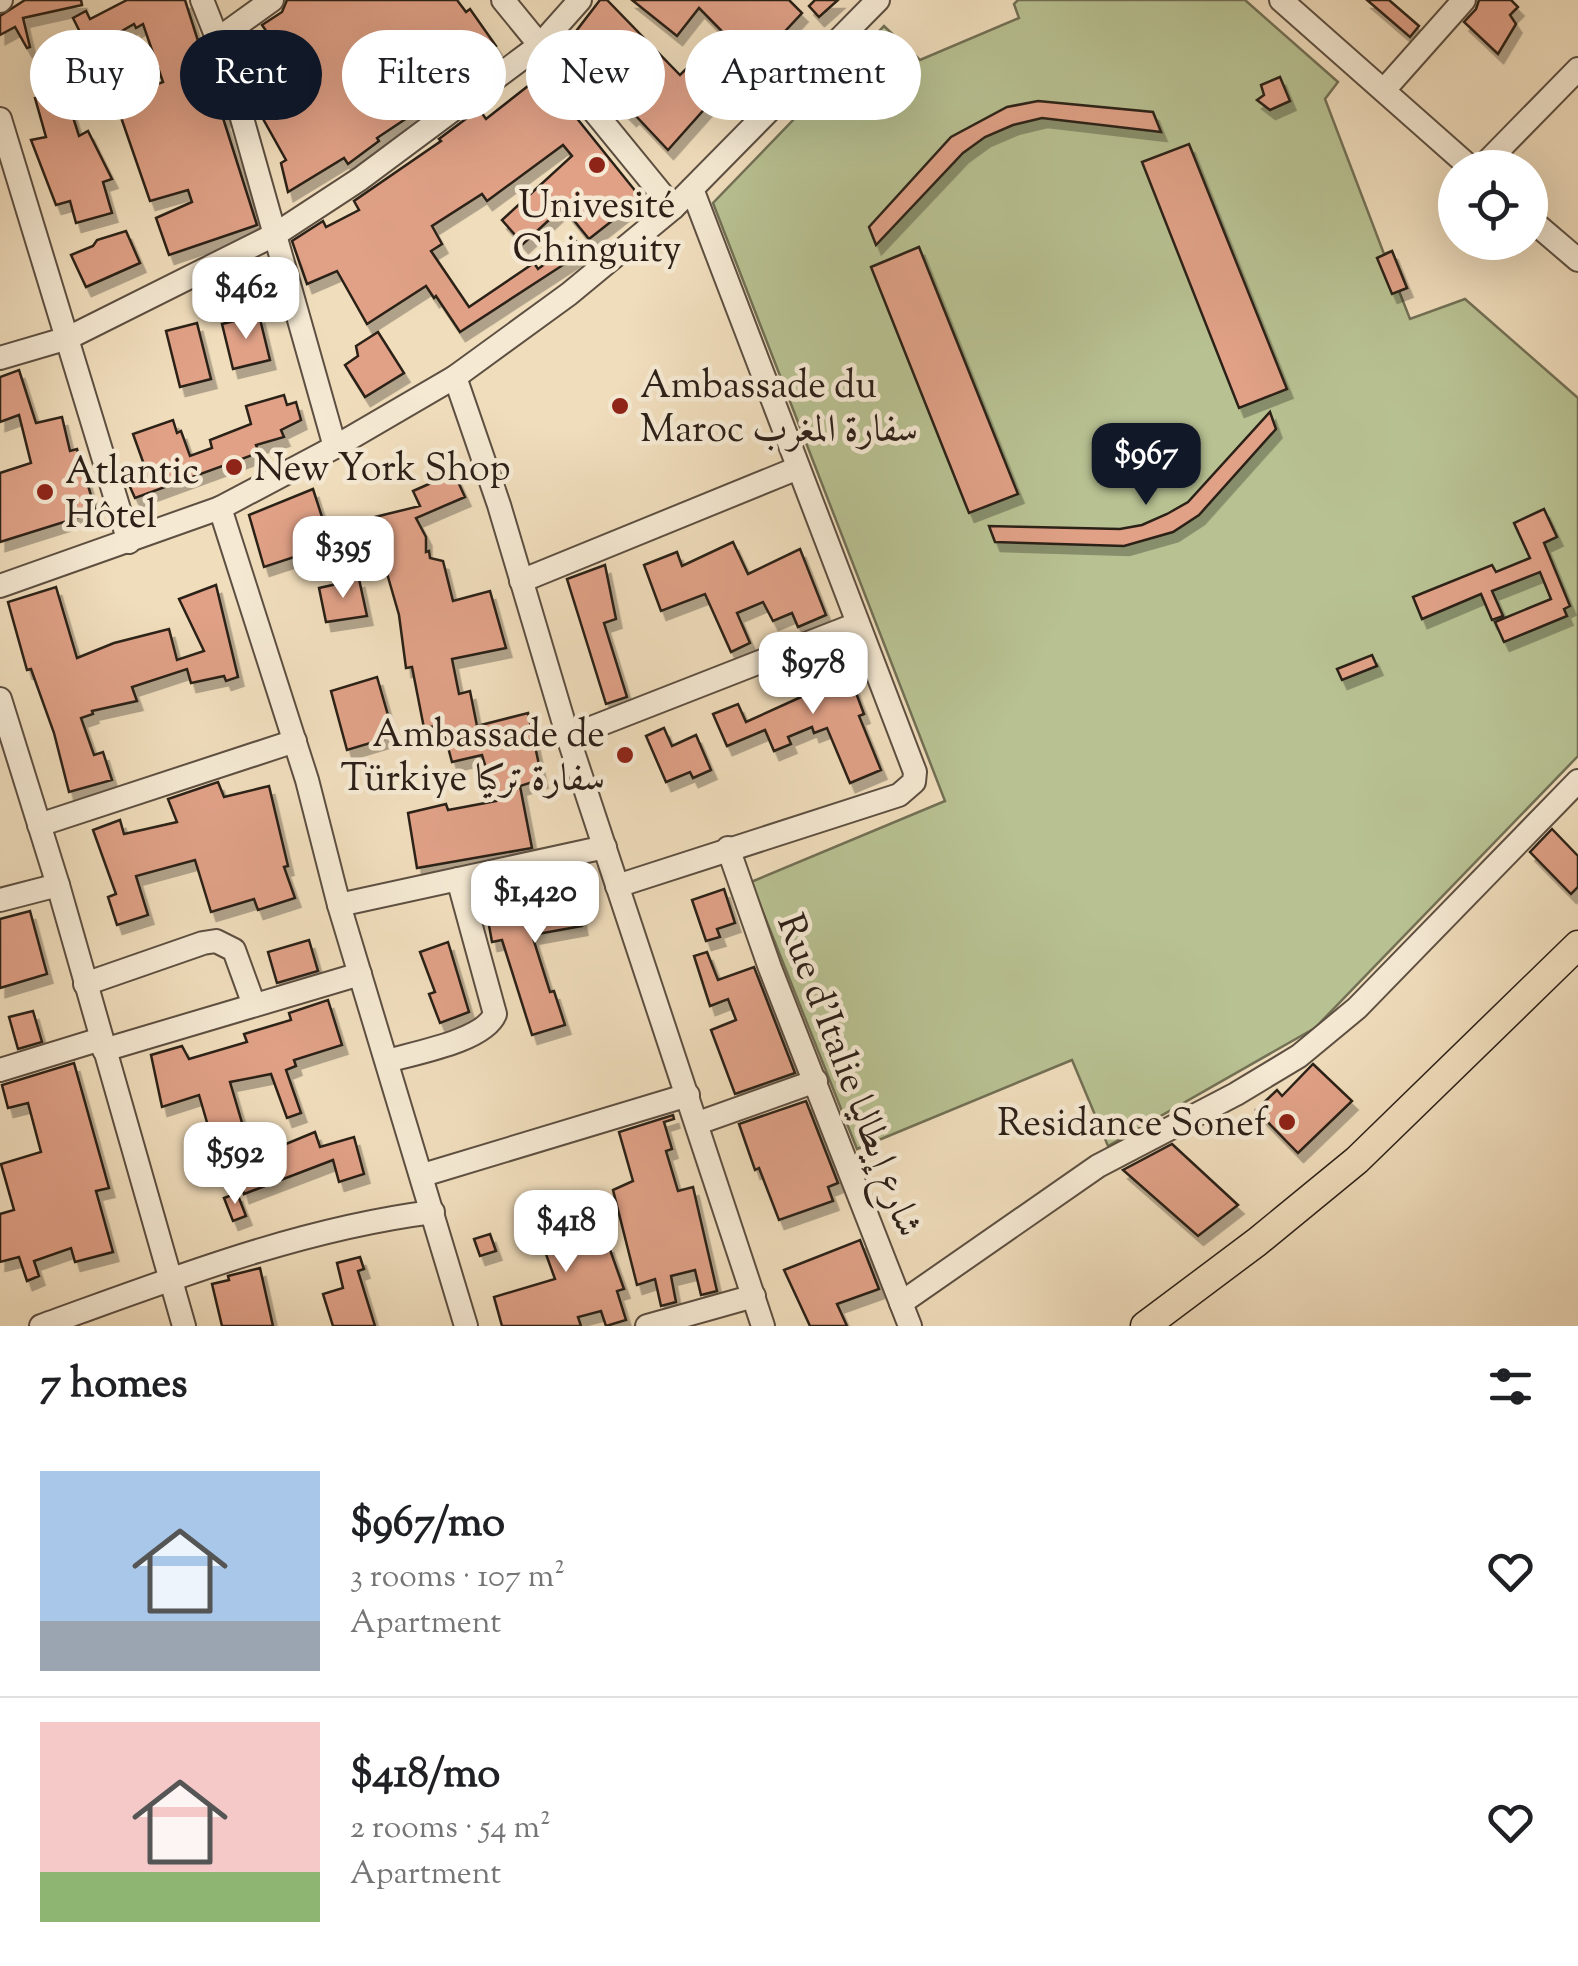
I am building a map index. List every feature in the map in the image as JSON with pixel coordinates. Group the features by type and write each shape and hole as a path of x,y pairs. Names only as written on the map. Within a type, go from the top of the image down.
{"main road":[{"path":"1145,1326 1357,1160 1578,945"}],"street":[{"path":"202,0 215,30"},
{"path":"229,30 272,0"},
{"path":"503,0 528,30"},
{"path":"553,30 580,0"},
{"path":"0,586 220,508 335,448 455,376 569,294 674,208 878,0"},
{"path":"1384,90 1464,0"},
{"path":"1287,2 1451,150"},
{"path":"0,358 68,338 276,234 360,179 526,55"},
{"path":"1499,150 1578,69"},
{"path":"0,119 129,542"},
{"path":"242,120 335,448"},
{"path":"602,120 674,208"},
{"path":"617,886 900,795 914,782 912,762 692,189"},
{"path":"1548,234 1578,260"},
{"path":"455,376 499,504 568,737 764,1326"},
{"path":"521,581 798,468"},
{"path":"220,508 295,741 466,1326"},
{"path":"568,737 857,624"},
{"path":"0,699 184,1326"},
{"path":"39,825 295,741"},
{"path":"901,1303 1098,1166 1236,1094 1299,1056 1357,1008 1578,781"},
{"path":"340,905 604,847"},
{"name":"Rue d'Italie شارع إيطاليا","path":"728,848 770,968 910,1326"},
{"path":"387,1061 473,1035 486,1027 494,1014 458,879"},
{"path":"0,900 58,886"},
{"path":"85,984 216,941 234,950 254,1005"},
{"path":"0,1070 360,974"},
{"path":"698,1123 816,1081"},
{"path":"423,1176 688,1095"},
{"path":"41,1326 322,1232 433,1212"},
{"path":"647,1326 754,1296"}],"green space":[{"path":"1018,0 1245,0 1338,82 1325,99 1384,254 1392,251 1407,288 1399,291 1410,319 1465,299 1578,398 1578,756 1315,1028 1108,1146 1072,1060 857,1149 751,882 945,801 713,203 793,120 921,120 921,60 1019,18 1014,4"}],"building":[{"path":"25,0 81,0 82,5 23,18 30,47 27,48 15,27 0,35 0,16"},
{"path":"127,0 185,0 195,30 180,30 180,120 224,120 257,225 169,255 156,218 192,202 188,190 150,201 122,120 160,120 160,30 145,30 143,24 136,28 134,24 124,30 79,30 73,18 86,11 90,19"},
{"path":"287,0 457,0 466,12 470,9 485,30 342,30 342,120 404,120 348,164 344,158 288,192 281,163 286,160 264,120 322,120 322,30 266,30 262,25 282,12"},
{"path":"600,0 607,0 636,30 577,30"},
{"path":"632,0 789,0 802,13 786,30 721,30 699,8 677,36"},
{"path":"815,0 838,0 819,17 809,6"},
{"path":"1367,0 1389,0 1419,26 1410,37"},
{"path":"1479,0 1511,0 1518,7 1510,15 1516,24 1498,54 1464,22"},
{"path":"665,60 680,75 685,70 685,120 695,120 668,150 640,120 665,120"},
{"path":"1280,77 1290,101 1270,110 1257,100 1264,95 1261,85"},
{"path":"526,88 526,120 578,120 641,198 589,239 563,207 523,244 502,220 572,156 563,145 487,201 482,194 432,226 442,244 431,251 469,307 534,263 538,269 576,241 583,252 460,332 426,286 367,324 337,271 307,284 292,241 323,221 326,227 359,210 354,201 441,141 464,120 506,120 506,103"},
{"path":"1038,101 1153,112 1161,132 1042,118 1013,125 985,137 963,153 876,245 869,227 951,137 1007,107"},
{"path":"41,120 74,120 79,136 88,131 112,179 103,182 112,213 76,223 70,201 56,205 31,140 46,137"},
{"path":"1189,144 1287,389 1239,408 1142,162"},
{"path":"126,231 140,263 86,287 71,255 93,246 97,240"},
{"path":"919,247 1018,494 969,513 871,267"},
{"path":"1392,251 1407,288 1392,294 1377,258"},
{"path":"259,315 270,360 233,369 222,324"},
{"path":"197,323 211,379 180,387 166,331"},
{"path":"378,332 404,373 365,397 345,365 358,356 356,346"},
{"name":"Atlantic Hôtel","path":"19,370 36,423 62,417 70,451 77,449 96,512 0,542 0,473 31,463 19,415 0,422 0,377"},
{"path":"284,395 287,405 296,402 301,420 281,430 284,437 256,445 258,450 250,456 135,498 126,478 146,470 133,434 173,420 190,456 212,448 210,440 251,424 246,406"},
{"path":"1270,412 1276,429 1199,515 1173,532 1124,546 995,542 989,526 1120,529 1167,514 1188,502"},
{"path":"454,473 465,497 416,518 426,537 426,552 429,551 430,558 443,561 453,601 490,591 506,648 452,659 459,694 470,691 477,726 528,713 542,779 520,786 532,848 417,868 408,813 446,804 448,810 496,801 482,755 452,762 442,725 424,728 412,667 406,668 399,615 371,518 420,506 413,491"},
{"path":"313,489 331,545 264,567 249,515"},
{"path":"1544,509 1557,537 1544,543 1570,606 1564,609 1567,616 1504,642 1495,622 1551,599 1540,572 1492,591 1503,616 1492,620 1481,594 1422,619 1413,597 1492,565 1496,572 1530,558 1514,523"},
{"path":"733,542 748,574 800,549 826,615 798,627 792,613 773,621 763,602 737,613 750,643 731,652 705,594 661,611 644,565 677,552 682,566"},
{"path":"605,565 616,619 604,623 627,697 606,704 567,579"},
{"path":"359,579 367,616 326,622 319,588"},
{"path":"216,585 238,677 191,683 187,669 132,687 137,701 92,711 93,714 81,718 94,755 103,752 112,780 69,792 54,733 31,669 27,670 8,602 56,587 77,658 114,643 169,629 177,660 204,651 179,599"},
{"path":"841,653 864,714 859,716 881,770 850,783 827,728 814,733 812,727 788,737 791,744 774,751 765,730 727,746 713,714 738,704 746,722 801,697 791,672"},
{"path":"1372,655 1377,666 1342,680 1337,669"},
{"path":"377,677 394,736 347,750 331,691"},
{"path":"664,728 672,746 696,735 711,770 693,778 690,772 666,782 646,736"},
{"path":"218,782 224,797 269,786 288,866 284,867 295,898 258,910 254,899 211,912 195,860 136,876 148,915 117,925 108,897 116,894 93,830 120,820 124,834 177,822 168,799"},
{"path":"1552,829 1578,856 1578,887 1571,894 1530,852"},
{"path":"549,875 551,886 574,882 582,926 532,935 565,1025 532,1035 502,940 492,942 486,909 540,900 536,877"},
{"path":"724,889 735,923 717,929 720,937 706,941 692,900"},
{"path":"30,911 47,974 0,988 0,919"},
{"path":"309,940 318,971 277,983 268,952"},
{"path":"448,942 469,1012 440,1023 429,994 435,992 420,952"},
{"path":"707,952 718,980 754,967 795,1073 735,1094 711,1030 736,1020 728,999 710,1006 694,956"},
{"path":"328,1000 342,1045 294,1060 296,1066 286,1070 301,1113 287,1118 271,1074 230,1082 245,1133 213,1143 199,1095 162,1107 151,1055 182,1046 189,1059 247,1042 244,1034 291,1020 289,1013"},
{"path":"33,1011 42,1042 18,1049 9,1017"},
{"path":"74,1063 109,1188 96,1191 113,1252 75,1262 71,1248 34,1261 39,1276 27,1281 19,1257 0,1262 0,1214 14,1210 1,1164 41,1152 28,1103 8,1108 2,1085"},
{"path":"1313,1064 1352,1101 1298,1153 1256,1110 1277,1090 1282,1096"},
{"path":"806,1101 838,1183 828,1187 833,1201 779,1220 739,1124"},
{"path":"673,1115 674,1119 664,1122 672,1149 666,1151 678,1191 693,1187 717,1291 701,1295 695,1270 671,1276 676,1302 661,1306 655,1279 637,1285 613,1190 633,1181 619,1132"},
{"path":"315,1132 320,1147 354,1137 364,1174 339,1182 333,1160 244,1194 236,1164 282,1150 281,1146"},
{"path":"1172,1144 1238,1205 1198,1236 1123,1170"},
{"path":"237,1193 246,1216 233,1221 224,1198"},
{"path":"589,1193 596,1211 575,1217 585,1252 608,1244 624,1289 617,1291 626,1320 606,1326 601,1311 578,1317 581,1326 502,1326 494,1297 555,1279 530,1210"},
{"path":"490,1234 496,1251 480,1256 474,1239"},
{"path":"860,1240 879,1289 837,1304 847,1326 810,1326 784,1270"},
{"path":"360,1257 364,1269 358,1271 375,1326 333,1326 323,1294 343,1288 337,1263"},
{"path":"260,1268 273,1326 222,1326 212,1284"}],"place":[{"name":"Univesité Chinguity","path":"597,165"},
{"name":"Ambassade du Maroc سفارة المغرب","path":"620,406"},
{"name":"New York Shop","path":"234,467"},
{"name":"Atlantic Hôtel","path":"45,492"},
{"name":"Ambassade de Türkiye سفارة تركيا","path":"625,755"},
{"name":"Residance Sonef","path":"1287,1122"}]}
